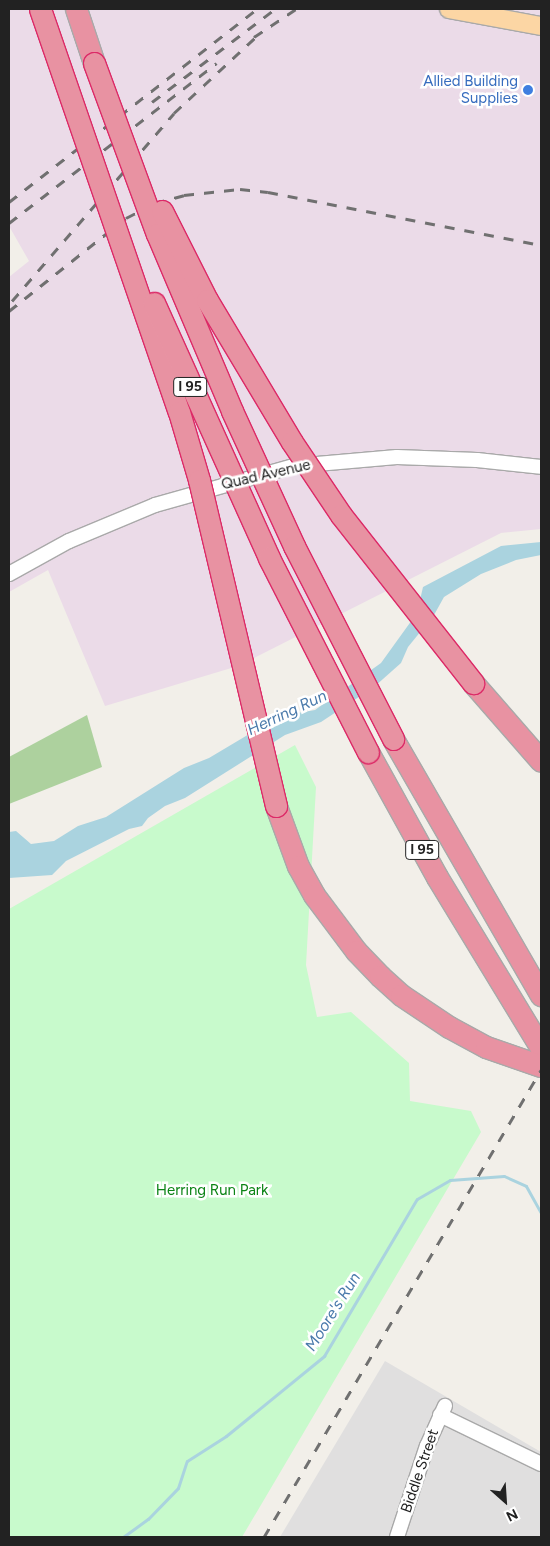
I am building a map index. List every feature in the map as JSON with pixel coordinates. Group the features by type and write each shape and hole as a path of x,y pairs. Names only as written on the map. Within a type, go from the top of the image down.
{"highway":[{"name":"I 95","path":"40,9 131,246 176,355 269,558 368,752 479,947 539,1046"},
{"path":"40,9 196,471 276,806 298,866 334,923 380,976 423,1011 486,1047 541,1066"},
{"name":"I 95","path":"76,9 157,234 232,411 294,546 393,739 496,920 541,994"},
{"path":"94,62 170,229 207,300 282,426 353,530 473,682 541,761"}],"main road":[{"path":"448,9 493,13 541,26"}],"street":[{"name":"Quad Avenue","path":"9,574 69,540 155,505 294,466 396,457 477,460 541,467"},
{"name":"Biddle Street","path":"398,1537 418,1470 443,1410 541,1464"}],"shaded area":[{"path":"9,9 541,9 541,529 501,533 238,666 105,706 48,570 9,592 9,277 29,261 9,226"},
{"path":"385,1361 541,1452 541,1537 280,1537"}],"green space":[{"path":"87,715 102,767 9,804 9,757"},
{"name":"Herring Run Park","path":"295,745 316,787 306,965 317,1017 351,1012 409,1063 410,1101 471,1111 481,1132 242,1537 9,1537 9,909"}],"water":[{"name":"Herring Run","path":"541,542 541,555 516,560 481,574 444,597 434,615 408,647 401,663 374,687 321,722 285,735 185,798 165,806 148,818 142,826 129,829 66,861 52,875 9,878 9,832 16,831 31,844 54,841 78,826 106,817 184,768 209,758 261,727 292,714 315,710 381,663 417,613 423,587 501,546"}],"waterway":[{"name":"Moore's Run","path":"123,1537 148,1519 178,1488 187,1461 226,1436 324,1356 417,1199 450,1180 504,1176 526,1186 541,1213"}],"railway":[{"path":"9,202 257,9"},
{"path":"152,102 275,9"},
{"path":"254,37 296,9"},
{"path":"12,301 174,113 260,33"},
{"path":"9,223 217,63"},
{"path":"9,311 126,218 155,203 184,195 240,189 268,192 541,245"},
{"path":"264,1537 541,1070"}],"place":[{"name":"Allied Building Supplies","path":"528,90"}]}
